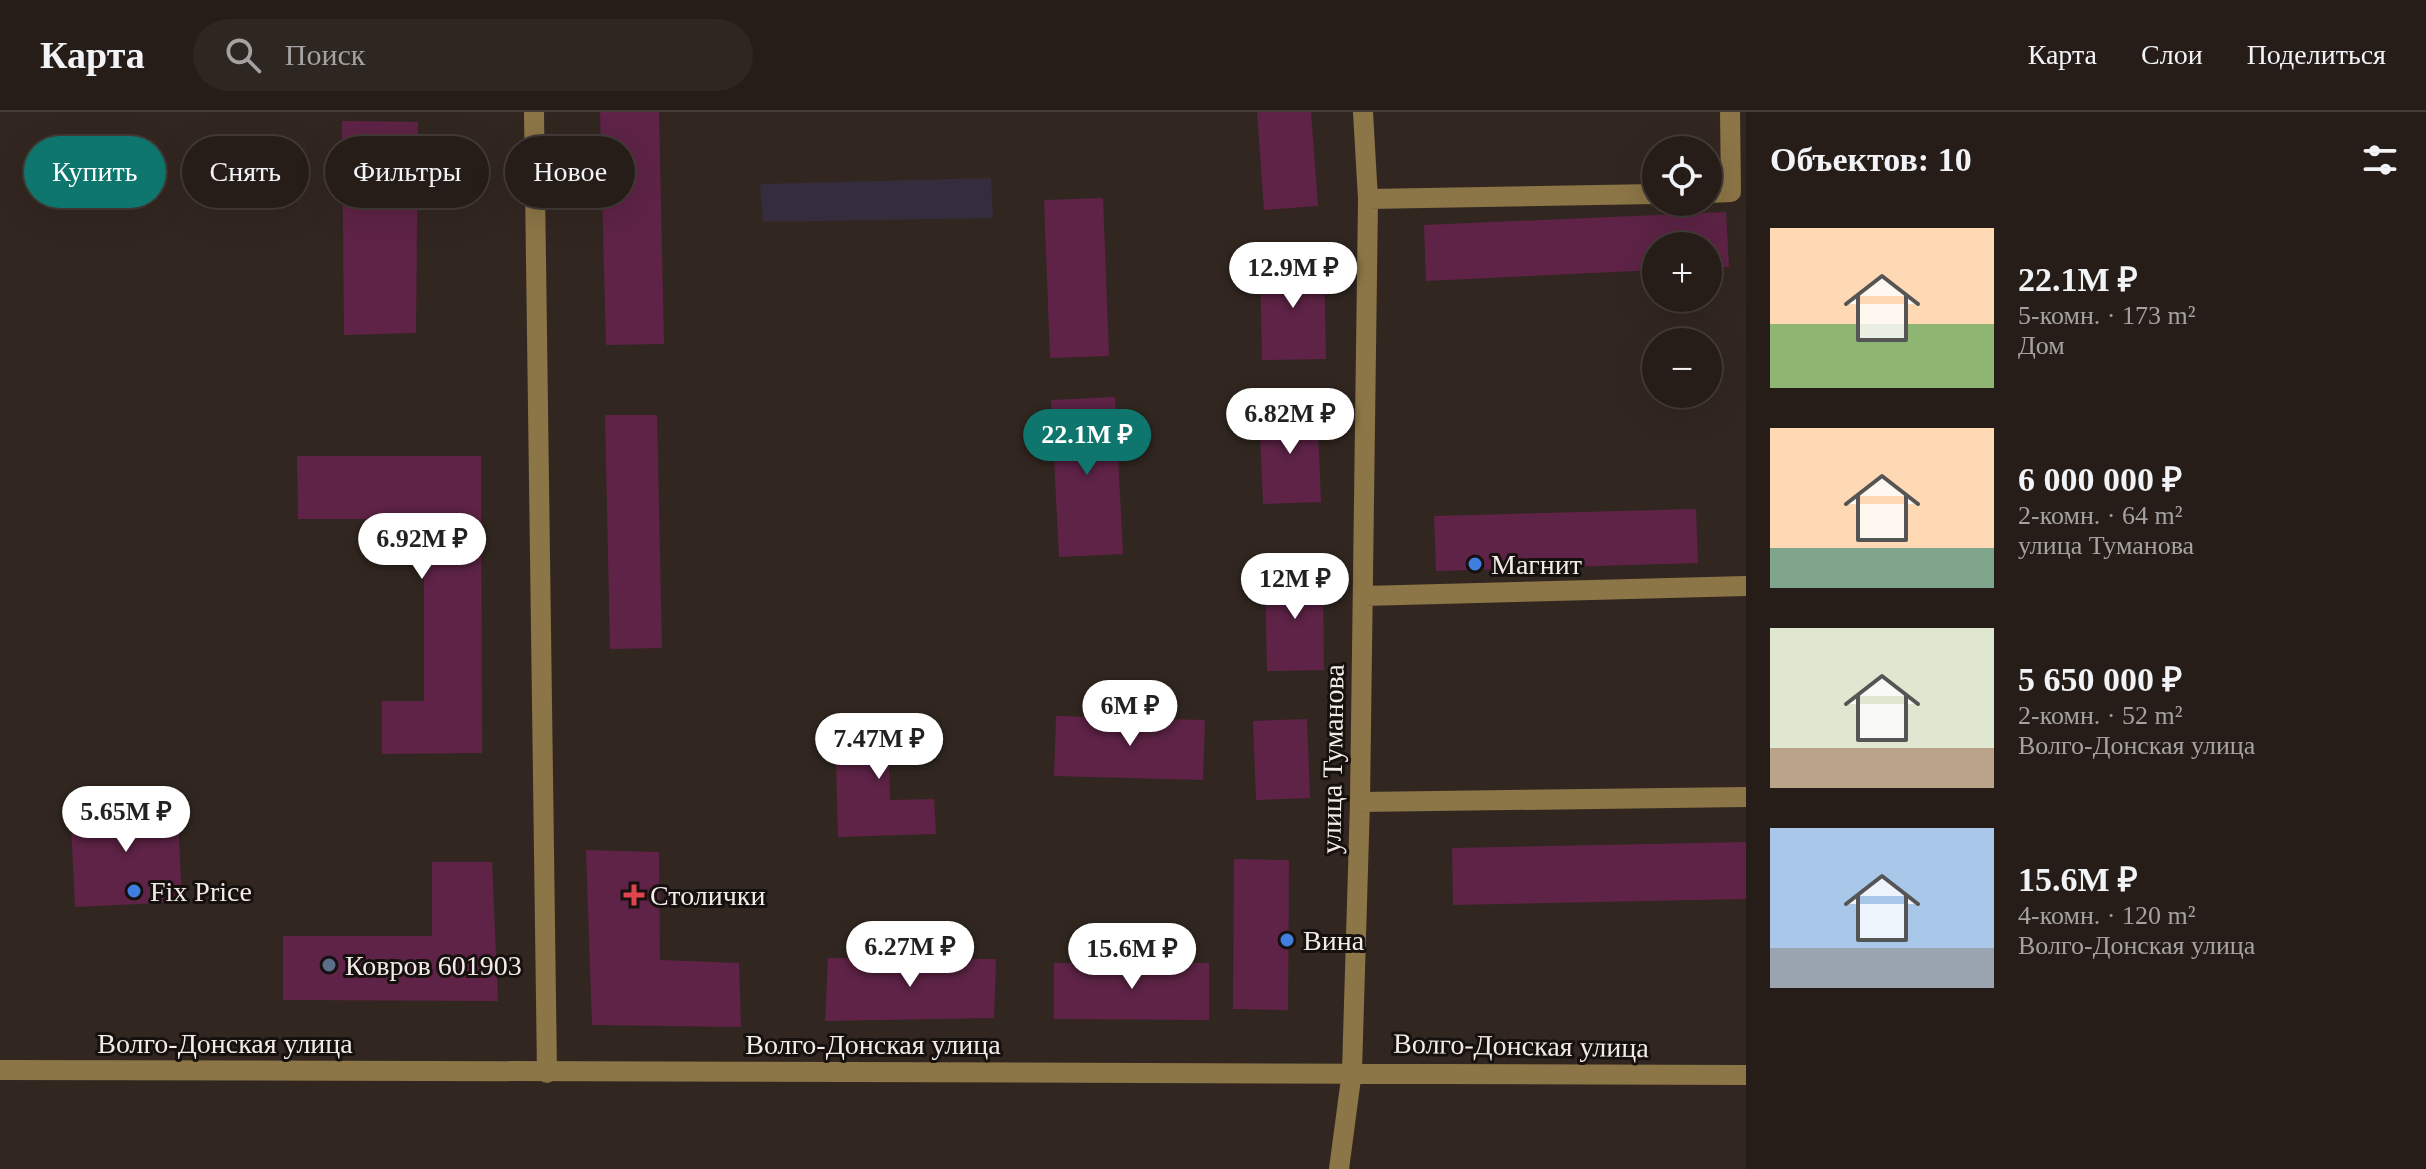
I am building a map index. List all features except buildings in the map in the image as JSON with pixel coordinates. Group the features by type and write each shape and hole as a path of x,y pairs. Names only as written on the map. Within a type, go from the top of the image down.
{"street":[{"path":"534,112 547,1073"},
{"name":"улица Туманова","path":"1339,1169 1352,1071 1360,802 1368,199 1363,112"},
{"path":"1722,192 1731,192 1730,112"},
{"path":"1368,199 1642,194"},
{"path":"1363,596 1746,586"},
{"path":"1360,802 1746,797"},
{"name":"Волго-Донская улица","path":"0,1070 547,1073 1352,1071 1746,1075"}],"shaded area":[{"path":"991,178 993,218 763,222 760,184"}],"place":[{"name":"Магнит","path":"1475,564"},
{"name":"Fix Price","path":"134,891"},
{"name":"Столички","path":"634,895"},
{"name":"Вина","path":"1287,940"},
{"name":"Ковров 601903","path":"329,965"}]}
